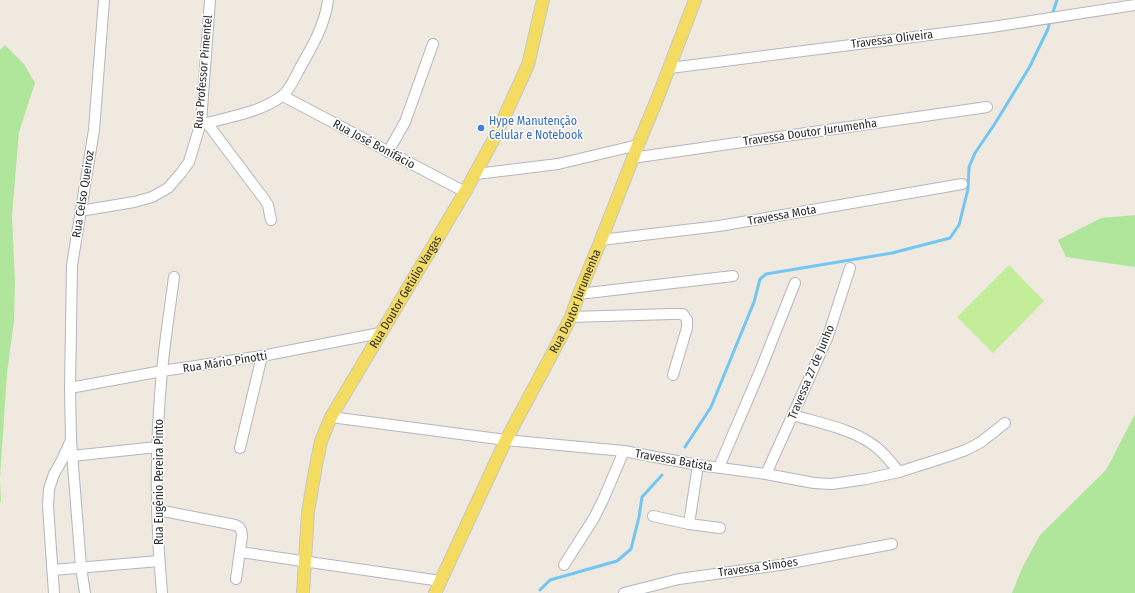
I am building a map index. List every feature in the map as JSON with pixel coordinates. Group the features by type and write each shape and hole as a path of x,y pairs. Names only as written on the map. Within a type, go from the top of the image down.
{"main road":[{"name":"Rua Doutor Getúlio Vargas","path":"303,593 308,512 314,471 321,440 330,417 476,174 495,137 528,65 543,0"},
{"name":"Rua Doutor Jurumenha","path":"435,593 506,440 571,317 632,158 670,68 695,0"}],"street":[{"name":"Rua Celso Queiroz","path":"85,593 81,567 71,440 70,388 72,265 94,130 104,0"},
{"name":"Rua Professor Pimentel","path":"80,211 134,202 152,197 168,188 189,162 204,123 210,0"},
{"path":"271,220 268,205 264,199 204,123 249,112 283,96 297,75 316,39 328,0"},
{"name":"Travessa Oliveira","path":"670,68 1049,18 1118,4 1135,5"},
{"path":"388,152 405,122 433,44"},
{"name":"Rua José Bonifácio","path":"283,96 465,192"},
{"name":"Travessa Doutor Jurumenha","path":"632,158 987,106"},
{"path":"476,174 558,164 638,144"},
{"name":"Travessa Mota","path":"601,240 719,226 962,184"},
{"name":"Travessa 27 de Junho","path":"766,474 828,336 850,268"},
{"path":"579,294 733,276"},
{"name":"Rua Eugênio Pereira Pinto","path":"162,593 159,561 157,447 162,371 174,277"},
{"path":"719,467 760,372 795,283"},
{"path":"571,317 683,314 687,320 687,328 673,375"},
{"name":"Rua Mário Pinotti","path":"70,388 162,371 262,356 380,333"},
{"path":"240,448 262,356"},
{"path":"793,415 844,430 861,438 883,453 899,472"},
{"name":"Travessa Batista","path":"330,417 506,440 624,451 814,483 832,484 899,472 966,450 980,442 1004,423"},
{"path":"54,593 48,506 49,489 54,474 71,440"},
{"path":"72,456 157,447"},
{"path":"564,564 594,518 624,451"},
{"path":"689,524 698,464"},
{"path":"158,510 237,526 242,531 236,579"},
{"path":"653,516 689,524 720,528"},
{"name":"Travessa Simões","path":"624,593 679,578 780,565 892,544"},
{"path":"240,552 441,581"},
{"path":"53,570 159,561"}],"green space":[{"path":"5,45 24,64 35,83 19,132 12,215 15,285 14,321 7,373 0,478 0,50"},
{"path":"1135,215 1135,267 1066,257 1058,240 1101,218"},
{"path":"1009,265 1044,301 993,353 957,317"},
{"path":"1135,414 1135,593 1012,593 1022,568 1040,535 1106,470"},
{"path":"0,478 1,502 0,502"}],"waterway":[{"path":"1052,15 1057,0"},
{"path":"685,447 711,407 754,302 760,279 766,274 892,253 950,238 959,225 968,189 969,167 975,153 1029,68 1048,29 1050,21"},
{"path":"540,590 550,580 617,561 631,549 639,517 642,497 662,475"}],"place":[{"name":"Hype Manutenção Celular e Notebook","path":"481,128"}]}
